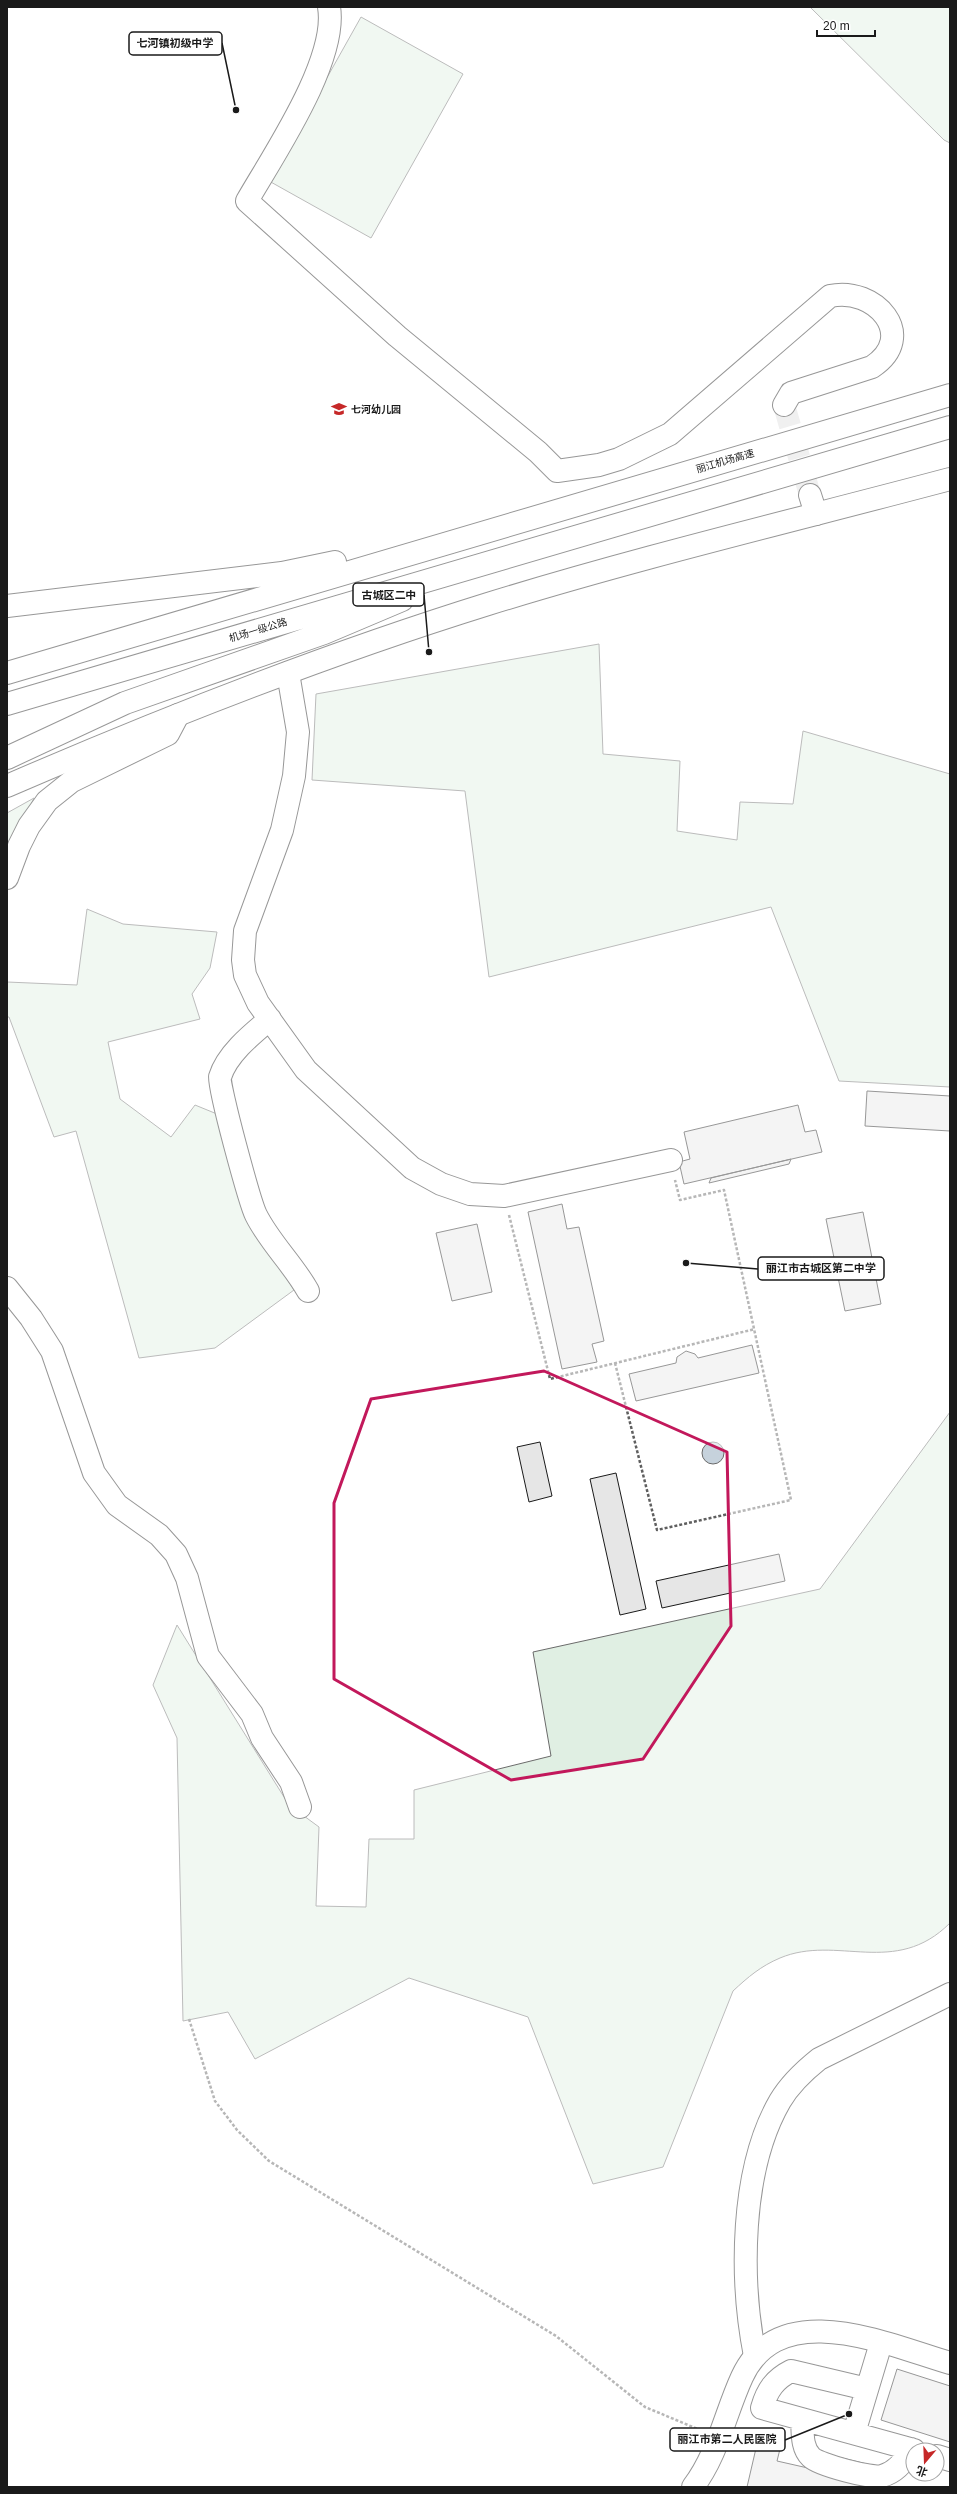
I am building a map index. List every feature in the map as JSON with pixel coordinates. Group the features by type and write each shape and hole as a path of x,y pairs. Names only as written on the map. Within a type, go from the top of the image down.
{"main road":[{"path":"329,7 330,29 327,47 312,85 247,201 397,336 538,452 557,471 592,466 619,459 670,434 830,296 839,294 856,296 880,308 886,316 892,334 888,351 879,363 872,367 791,394 784,405"},
{"name":"丽江机场高速","path":"500,526 950,395"},
{"path":"7,758 125,703 324,633 509,555 950,427"},
{"path":"7,786 178,715 288,673 489,604 609,569 814,505 950,479"},
{"path":"7,606 282,573 500,526"},
{"path":"7,672 500,526"},
{"name":"机场一级公路","path":"7,704 509,555"},
{"path":"288,673 298,732 294,776 282,830 245,931 243,946 245,975 258,1003 306,1070 399,1157 426,1176 455,1190 470,1194 504,1196 671,1160"},
{"path":"7,878 19,846 47,801 72,781 168,734 178,715"},
{"path":"270,1020 229,1060 220,1077 220,1084 255,1214 270,1240 301,1279 308,1291"},
{"path":"7,1288 31,1318 52,1351 94,1473 100,1484 117,1505 159,1534 176,1554 187,1578 208,1656 252,1714 262,1738 291,1782 300,1807"},
{"path":"755,2356 745,2282 747,2228 757,2163 775,2110 790,2087 819,2059 950,1994"},
{"path":"693,2487 707,2466 742,2377 755,2356 777,2340 791,2335 818,2330 844,2332 950,2363"},
{"path":"854,2433 881,2343"},
{"path":"867,2389 791,2371 779,2378 771,2386 762,2408 905,2448"},
{"path":"802,2419 803,2440 806,2449 811,2457 825,2466 880,2477 896,2469 905,2459"}],"path":[{"path":"615,1363 657,1530 791,1500 724,1190 680,1200 671,1160"},
{"path":"504,1196 550,1379 755,1329"},
{"path":"190,2019 215,2101 237,2130 269,2161 556,2336 645,2406 719,2438"}],"highlighted area":[{"path":"544,1371 727,1452 731,1626 643,1759 511,1780 334,1679 334,1503 371,1399"}],"green space":[{"path":"810,7 950,7 950,143 944,140"},
{"path":"361,17 463,74 371,238 269,181"},
{"path":"599,644 603,754 680,761 677,831 737,840 740,802 793,804 803,731 950,774 950,1087 839,1081 771,907 489,977 465,791 312,780 316,694"},
{"path":"34,798 7,856 7,813"},
{"path":"87,909 123,924 217,932 210,968 192,994 200,1019 108,1042 120,1099 171,1137 195,1105 217,1114 246,1214 294,1290 215,1348 139,1358 76,1131 54,1137 9,1017 7,1017 7,982 77,985"},
{"path":"950,1412 950,1923 929,1939 908,1948 887,1952 823,1950 801,1952 773,1961 744,1981 733,1991 663,2167 593,2184 528,2017 409,1978 255,2059 228,2012 183,2021 177,1738 153,1685 177,1625 289,1805 319,1827 316,1906 366,1907 369,1839 414,1839 414,1790 551,1756 533,1652 820,1589"}],"shaded area":[{"path":"713,1442 721,1445 724,1453 721,1461 713,1464 705,1461 702,1453 705,1445"}],"building":[{"path":"867,1091 950,1096 950,1131 865,1126"},
{"path":"798,1105 805,1132 816,1130 822,1152 684,1184 679,1162 690,1159 684,1132"},
{"path":"791,1159 789,1164 709,1183 711,1178"},
{"path":"562,1204 567,1229 579,1227 604,1341 592,1344 597,1362 562,1369 528,1212"},
{"path":"863,1212 881,1304 845,1311 826,1219"},
{"path":"477,1224 492,1292 452,1301 436,1233"},
{"path":"752,1345 759,1373 636,1401 629,1374 676,1363 677,1357 686,1351 695,1354 698,1358"},
{"path":"540,1442 552,1496 529,1502 517,1447"},
{"path":"616,1473 646,1609 620,1615 590,1479"},
{"path":"779,1554 785,1581 662,1608 656,1581"},
{"path":"897,2369 950,2386 950,2442 881,2420"},
{"path":"757,2444 780,2449 777,2461 830,2473 834,2456 871,2465 867,2482 890,2487 747,2487"}],"tunnel":[{"path":"784,405 810,495"}],"place":[{"name":"七河镇初级中学","path":"236,110"},
{"name":"七河幼儿园","path":"339,409"},
{"name":"古城区二中","path":"429,652"},
{"name":"丽江市古城区第二中学","path":"686,1263"},
{"name":"丽江市第二人民医院","path":"849,2414"}]}
